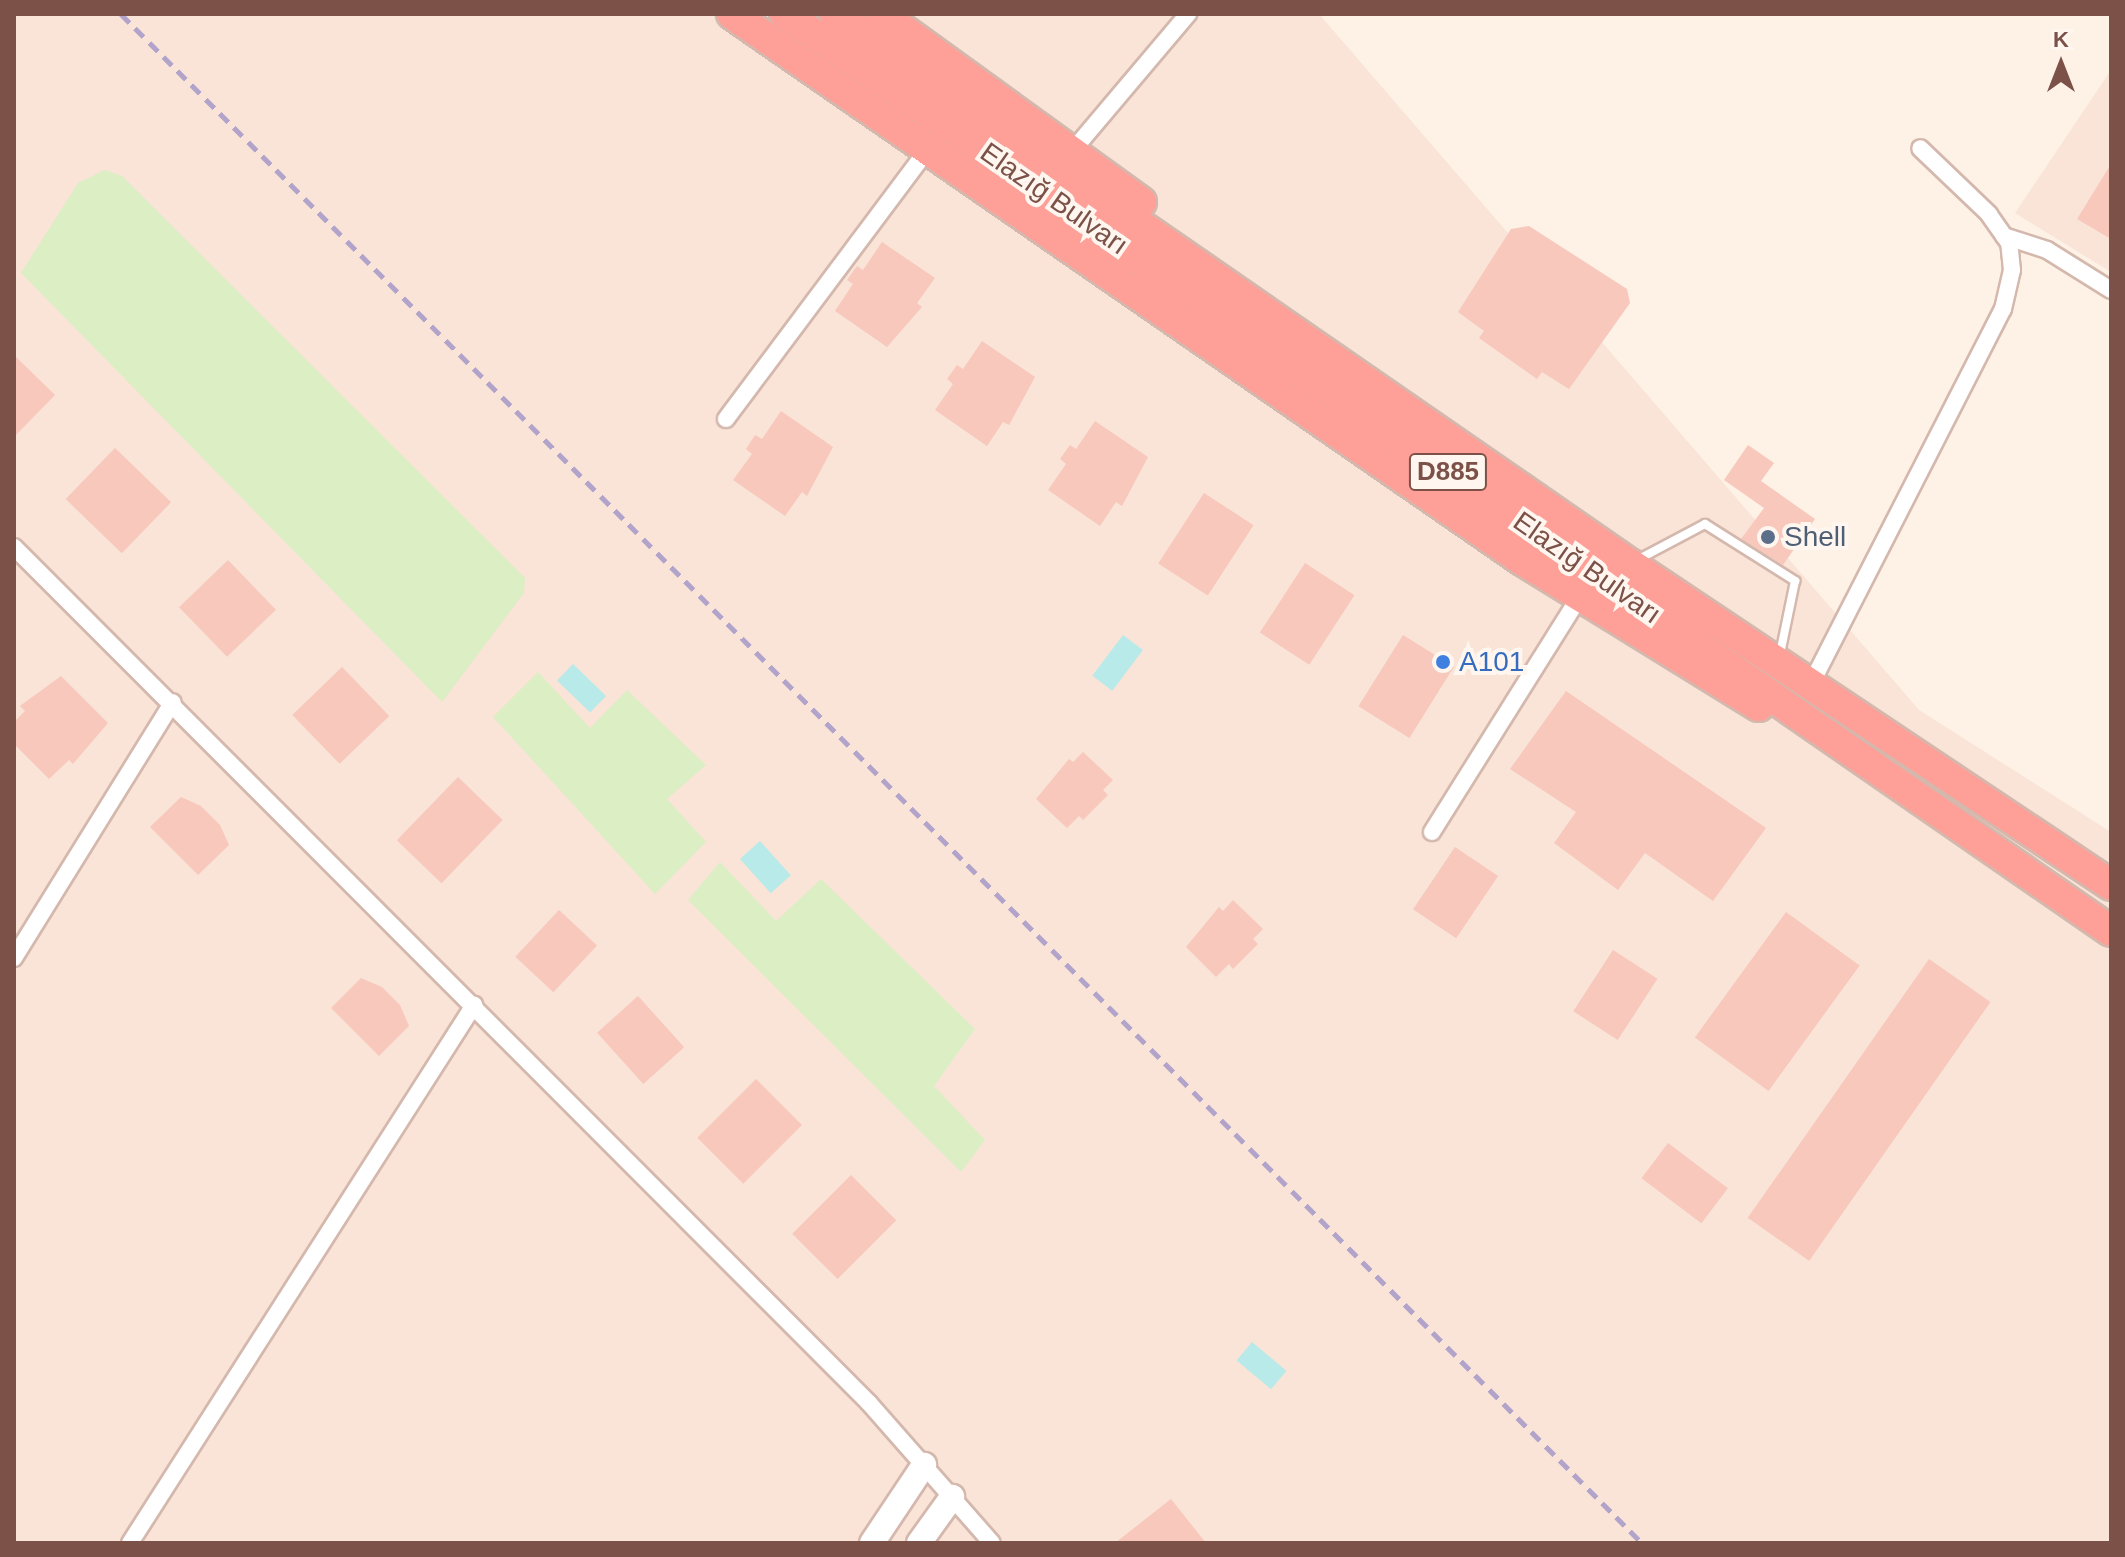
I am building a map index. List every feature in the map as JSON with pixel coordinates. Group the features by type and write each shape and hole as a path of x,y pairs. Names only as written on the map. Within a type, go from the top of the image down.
{"highway":[{"path":"732,14 1580,596 1723,687 1897,782"},
{"name":"Elazığ Bulvarı","path":"785,14 2111,931"},
{"name":"Elazığ Bulvarı","path":"835,14 1248,295 1630,564 2111,885"},
{"path":"881,14 1074,149 1248,295"}],"main road":[{"path":"872,1543 924,1465"},
{"path":"919,1543 952,1497"}],"street":[{"path":"1074,149 1188,14"},
{"path":"726,419 929,148"},
{"path":"1811,684 2003,309 2012,270 2004,236 1989,214 1920,148"},
{"path":"2004,236 2047,250 2111,290"},
{"path":"14,547 173,702 869,1403 992,1543"},
{"path":"1432,832 1580,596"},
{"path":"14,958 173,702"},
{"path":"130,1543 474,1005"}],"lane":[{"path":"1630,564 1705,524 1795,581 1778,663"}],"shaded area":[{"path":"14,14 1319,14 1919,710 2111,832 2111,1543 14,1543"},
{"path":"2111,70 2111,272 2015,213"}],"green space":[{"path":"105,170 122,176 525,578 524,593 442,702 21,273 78,183"},
{"path":"538,672 590,728 627,690 706,765 667,799 706,842 655,894 493,717"},
{"path":"720,862 776,921 821,879 975,1029 934,1086 985,1140 961,1172 688,900"}],"water":[{"path":"1123,635 1143,650 1112,691 1092,676"},
{"path":"573,664 606,696 590,712 557,681"},
{"path":"760,841 791,875 771,893 740,859"},
{"path":"1252,1342 1286,1371 1271,1389 1237,1360"}],"building":[{"path":"2111,164 2111,239 2077,219"},
{"path":"1529,226 1627,289 1630,303 1569,389 1542,372 1537,379 1479,338 1484,331 1458,312 1511,229"},
{"path":"882,242 935,278 917,303 922,307 887,347 835,311 853,284 847,280 857,266 863,270"},
{"path":"982,341 1035,377 1009,425 1003,422 987,446 935,410 953,384 947,379 957,365 963,369"},
{"path":"14,355 55,395 14,437"},
{"path":"781,411 833,447 807,496 802,492 785,516 733,480 752,454 746,449 755,435 762,439"},
{"path":"1095,421 1148,457 1122,506 1116,502 1100,526 1048,490 1066,464 1060,459 1070,445 1076,449"},
{"path":"1748,445 1774,463 1761,481 1815,519 1783,565 1741,539 1764,508 1724,480"},
{"path":"115,448 171,502 122,553 66,499"},
{"path":"1204,493 1253,525 1208,596 1158,563"},
{"path":"228,560 276,610 227,657 179,607"},
{"path":"1305,563 1354,595 1309,665 1260,633"},
{"path":"1403,635 1454,667 1409,738 1358,706"},
{"path":"342,667 389,716 340,764 292,715"},
{"path":"61,676 108,723 73,764 69,760 49,779 14,744 14,722 25,711 20,706"},
{"path":"1566,691 1766,828 1713,901 1645,853 1618,890 1554,843 1576,812 1510,769"},
{"path":"1083,752 1113,780 1103,790 1108,795 1083,820 1079,816 1067,828 1036,799 1069,759 1073,762"},
{"path":"458,777 503,820 441,883 397,840"},
{"path":"181,797 201,806 220,825 229,845 198,875 150,827"},
{"path":"1455,847 1498,876 1456,938 1413,909"},
{"path":"1233,900 1263,929 1253,939 1258,944 1233,969 1229,964 1216,977 1186,947 1219,907 1223,911"},
{"path":"559,910 597,945 553,992 515,957"},
{"path":"1786,912 1860,965 1769,1091 1695,1037"},
{"path":"1613,950 1657,979 1618,1040 1573,1011"},
{"path":"1929,959 1990,1002 1809,1261 1748,1218"},
{"path":"361,978 382,987 400,1005 409,1026 379,1056 331,1008"},
{"path":"638,996 684,1047 643,1084 597,1033"},
{"path":"756,1079 802,1125 743,1184 697,1138"},
{"path":"1668,1143 1728,1188 1701,1223 1642,1178"},
{"path":"851,1175 896,1220 838,1279 792,1234"},
{"path":"1171,1499 1206,1543 1115,1543"}],"railway":[{"path":"121,14 1642,1543"}],"place":[{"name":"Shell","path":"1768,537"},
{"name":"A101","path":"1443,662"}]}
